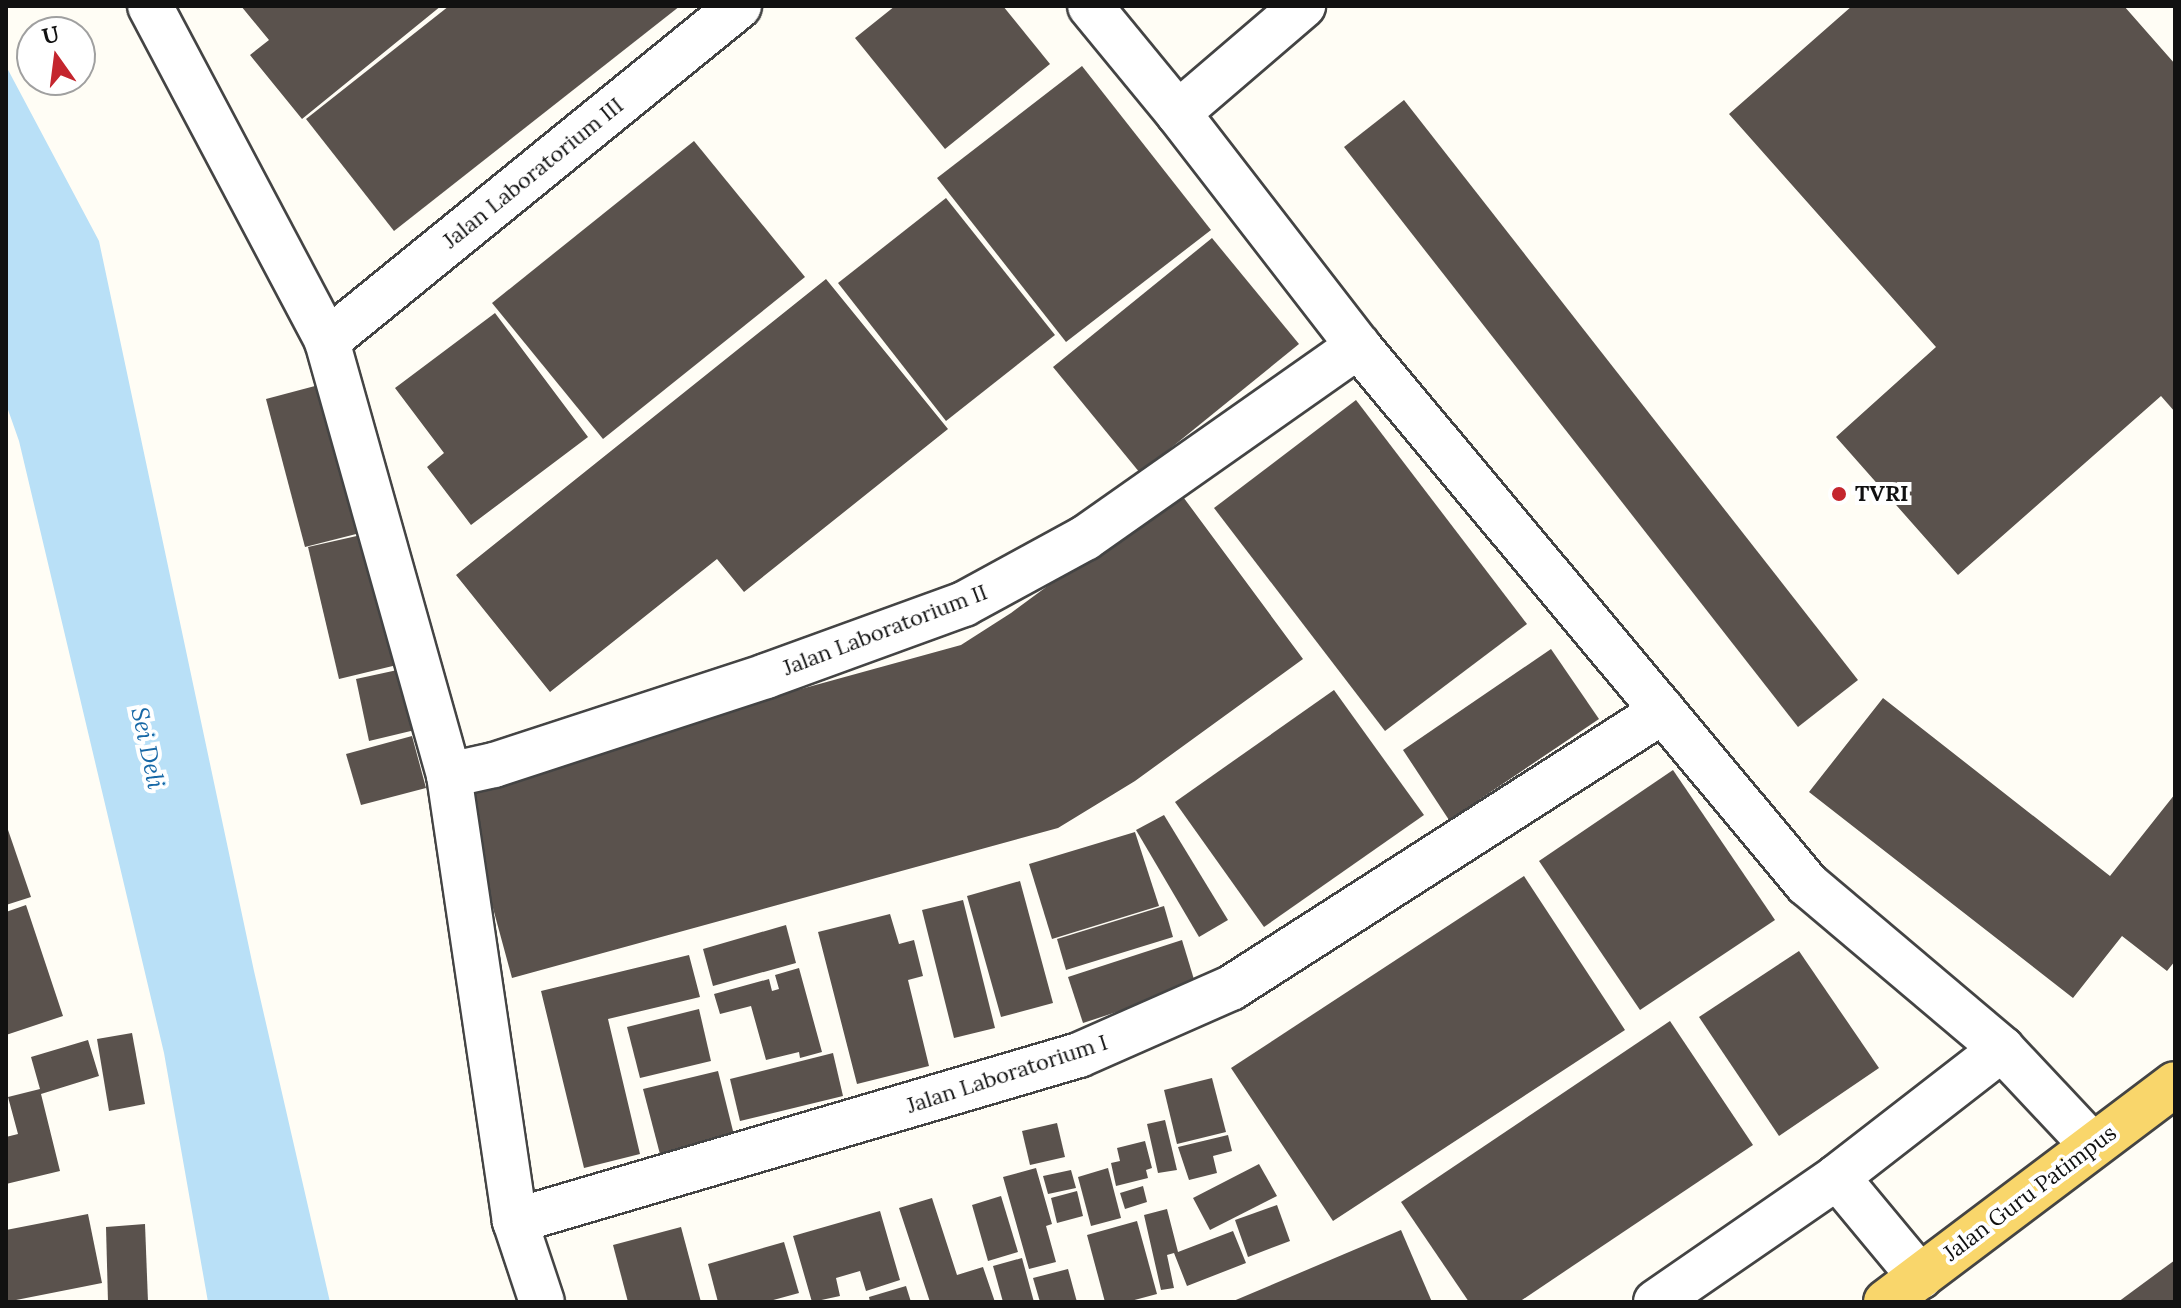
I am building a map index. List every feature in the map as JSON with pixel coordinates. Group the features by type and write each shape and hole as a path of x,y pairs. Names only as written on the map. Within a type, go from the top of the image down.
{"main road":[{"name":"Jalan Guru Patimpus","path":"1903,1289 2175,1084"}],"street":[{"path":"150,6 327,341 449,775 515,1221 542,1302"},
{"name":"Jalan Laboratorium III","path":"327,341 739,6"},
{"path":"1090,6 1178,113 1358,346 1807,884 2002,1049 2092,1145"},
{"path":"1178,113 1303,6"},
{"name":"Jalan Laboratorium II","path":"449,775 494,765 766,676 964,604 1085,538 1358,346"},
{"name":"Jalan Laboratorium I","path":"515,1221 1079,1055 1217,994 1663,711"},
{"path":"1656,1302 1837,1177 2002,1049"},
{"path":"1837,1177 1903,1289"}],"water":[{"name":"Sei Deli","path":"6,66 16,85 16,96 22,96 99,241 254,971 330,1302 208,1302 164,1053 19,441 6,404"}],"building":[{"path":"241,6 441,6 302,119 250,55 269,40"},
{"path":"449,6 680,6 394,231 306,119"},
{"path":"895,6 1003,6 1050,64 945,149 855,38"},
{"path":"1852,6 2124,6 2175,64 2175,412 2161,396 1958,575 1836,437 1936,347 1729,114"},
{"path":"1082,66 1211,230 1066,342 937,178"},
{"path":"1404,100 1858,680 1798,727 1344,147"},
{"path":"694,141 805,277 603,439 492,303"},
{"path":"946,198 1055,335 946,421 838,283"},
{"path":"1212,238 1299,344 1140,473 1053,367"},
{"path":"826,279 948,429 744,592 717,559 550,692 456,575"},
{"path":"495,313 588,437 471,525 427,467 444,453 395,388"},
{"path":"330,382 368,531 305,547 266,399"},
{"path":"1356,400 1527,624 1385,731 1214,508"},
{"path":"1178,490 1303,659 1135,781 1058,828 512,978 459,783 961,645 1011,613"},
{"path":"370,533 401,664 339,679 308,547"},
{"path":"1551,649 1599,719 1449,820 1403,750"},
{"path":"402,669 415,730 369,741 356,679"},
{"path":"1334,690 1424,815 1264,927 1175,802"},
{"path":"1883,698 2110,876 2175,794 2175,961 2167,971 2122,936 2073,998 1809,792"},
{"path":"412,736 426,788 361,805 346,754"},
{"path":"1673,770 1775,920 1640,1010 1539,861"},
{"path":"1164,815 1228,920 1199,937 1136,830"},
{"path":"6,824 31,897 6,905"},
{"path":"1135,832 1159,906 1052,939 1029,864"},
{"path":"1524,876 1625,1030 1333,1221 1231,1068"},
{"path":"1020,881 1053,1003 1001,1017 967,896"},
{"path":"963,900 995,1028 954,1038 922,910"},
{"path":"26,905 63,1016 6,1035 6,912"},
{"path":"1164,906 1173,937 1066,970 1057,939"},
{"path":"890,914 899,944 914,940 923,976 908,980 929,1066 857,1084 818,932"},
{"path":"786,925 796,963 713,986 703,949"},
{"path":"1182,940 1196,986 1083,1023 1068,977"},
{"path":"1799,951 1879,1068 1779,1136 1699,1017"},
{"path":"689,955 700,997 608,1019 640,1154 584,1168 541,991"},
{"path":"799,968 822,1052 800,1058 799,1052 766,1060 751,1006 720,1014 714,994 769,979 772,991 779,989 775,975"},
{"path":"699,1009 711,1061 640,1078 627,1027"},
{"path":"1670,1021 1753,1145 1519,1302 1469,1302 1401,1202"},
{"path":"132,1033 145,1104 109,1111 97,1039"},
{"path":"88,1040 99,1076 41,1094 60,1171 6,1184 6,1137 18,1134 8,1097 40,1089 31,1057"},
{"path":"833,1053 843,1096 740,1121 730,1079"},
{"path":"718,1071 735,1139 661,1158 643,1089"},
{"path":"1212,1078 1226,1132 1177,1144 1164,1090"},
{"path":"1165,1120 1177,1170 1158,1173 1147,1124"},
{"path":"1057,1123 1065,1157 1030,1165 1022,1131"},
{"path":"1228,1135 1232,1151 1213,1156 1217,1173 1189,1180 1178,1147"},
{"path":"1145,1141 1152,1168 1146,1170 1148,1178 1116,1186 1111,1163 1120,1161 1117,1148"},
{"path":"1259,1164 1277,1196 1210,1230 1193,1198"},
{"path":"1036,1168 1052,1224 1046,1226 1056,1262 1029,1269 1003,1177"},
{"path":"1108,1168 1121,1218 1091,1226 1078,1177"},
{"path":"1071,1170 1076,1188 1048,1194 1043,1176"},
{"path":"1143,1186 1147,1202 1125,1209 1120,1193"},
{"path":"1077,1191 1083,1216 1057,1223 1051,1198"},
{"path":"1001,1196 1018,1252 988,1261 972,1205"},
{"path":"932,1198 957,1275 983,1267 995,1302 930,1302 899,1208"},
{"path":"1277,1205 1290,1241 1248,1257 1235,1220"},
{"path":"1167,1209 1178,1252 1233,1231 1246,1263 1187,1286 1174,1253 1167,1255 1174,1288 1161,1290 1144,1215"},
{"path":"880,1211 900,1280 866,1291 860,1271 836,1278 840,1296 812,1302 793,1236"},
{"path":"88,1214 102,1283 6,1302 6,1230"},
{"path":"1137,1221 1157,1294 1127,1302 1105,1302 1087,1235"},
{"path":"145,1224 148,1302 108,1302 106,1227"},
{"path":"681,1227 701,1302 628,1302 613,1245"},
{"path":"1401,1230 1432,1302 1231,1302"},
{"path":"784,1242 799,1293 766,1302 718,1302 708,1264"},
{"path":"1022,1258 1034,1302 1003,1302 993,1266"},
{"path":"2175,1260 2175,1302 2118,1302"},
{"path":"1068,1269 1077,1302 1040,1302 1033,1278"},
{"path":"906,1286 911,1302 870,1302 869,1297"}],"place":[{"name":"TVRI","path":"1839,494"}]}
